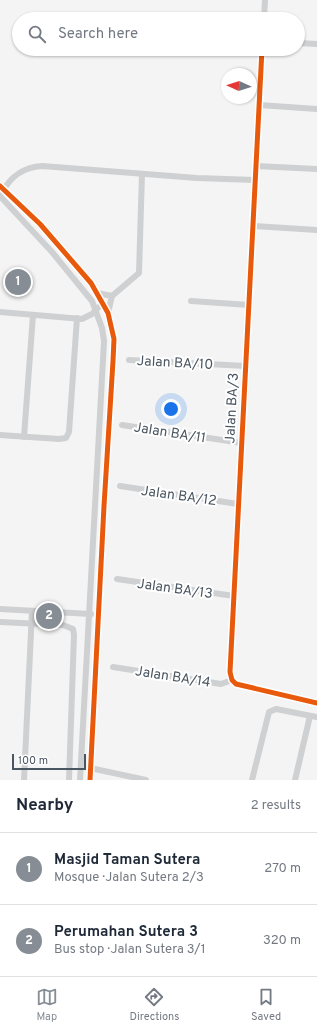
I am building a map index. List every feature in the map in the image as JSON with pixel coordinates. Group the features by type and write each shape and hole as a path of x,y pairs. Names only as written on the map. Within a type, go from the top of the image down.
{"street":[{"path":"264,12 265,0"},
{"path":"305,43 317,44"},
{"name":"Jalan BA/3","path":"232,680 230,672 262,56"},
{"path":"259,105 317,108"},
{"path":"256,166 317,169"},
{"path":"80,780 104,341 102,328 92,301 65,267 0,196 2,188 25,169 33,167 53,167 197,178 255,180"},
{"path":"108,313 112,296 139,272 142,174"},
{"path":"2,188 40,224 91,283 108,313 114,339 90,780"},
{"path":"253,226 317,230"},
{"path":"97,293 112,296"},
{"path":"191,301 249,305"},
{"path":"0,312 77,318 87,317 103,304"},
{"path":"24,437 33,315"},
{"path":"0,435 59,439 66,438 69,432 77,318"},
{"name":"Jalan BA/10","path":"129,360 246,366"},
{"name":"Jalan BA/11","path":"122,425 242,444"},
{"name":"Jalan BA/12","path":"120,486 238,504"},
{"name":"Jalan BA/13","path":"117,580 234,596"},
{"path":"0,609 98,614"},
{"path":"24,780 32,611"},
{"path":"0,622 63,625 73,629 69,780"},
{"name":"Jalan BA/14","path":"113,667 220,684 232,680"},
{"path":"232,680 236,684 242,686 317,703"},
{"path":"252,780 269,712 276,709 314,717 295,780"},
{"path":"90,768 146,780"}],"cycle path":[{"path":"262,56 230,672 232,680 236,684 317,703"},
{"path":"0,186 40,224 91,283 108,313 114,339 90,780"}],"place":[{"name":"Masjid Taman Sutera","path":"18,282"},
{"name":"Perumahan Sutera 3","path":"49,616"}]}
